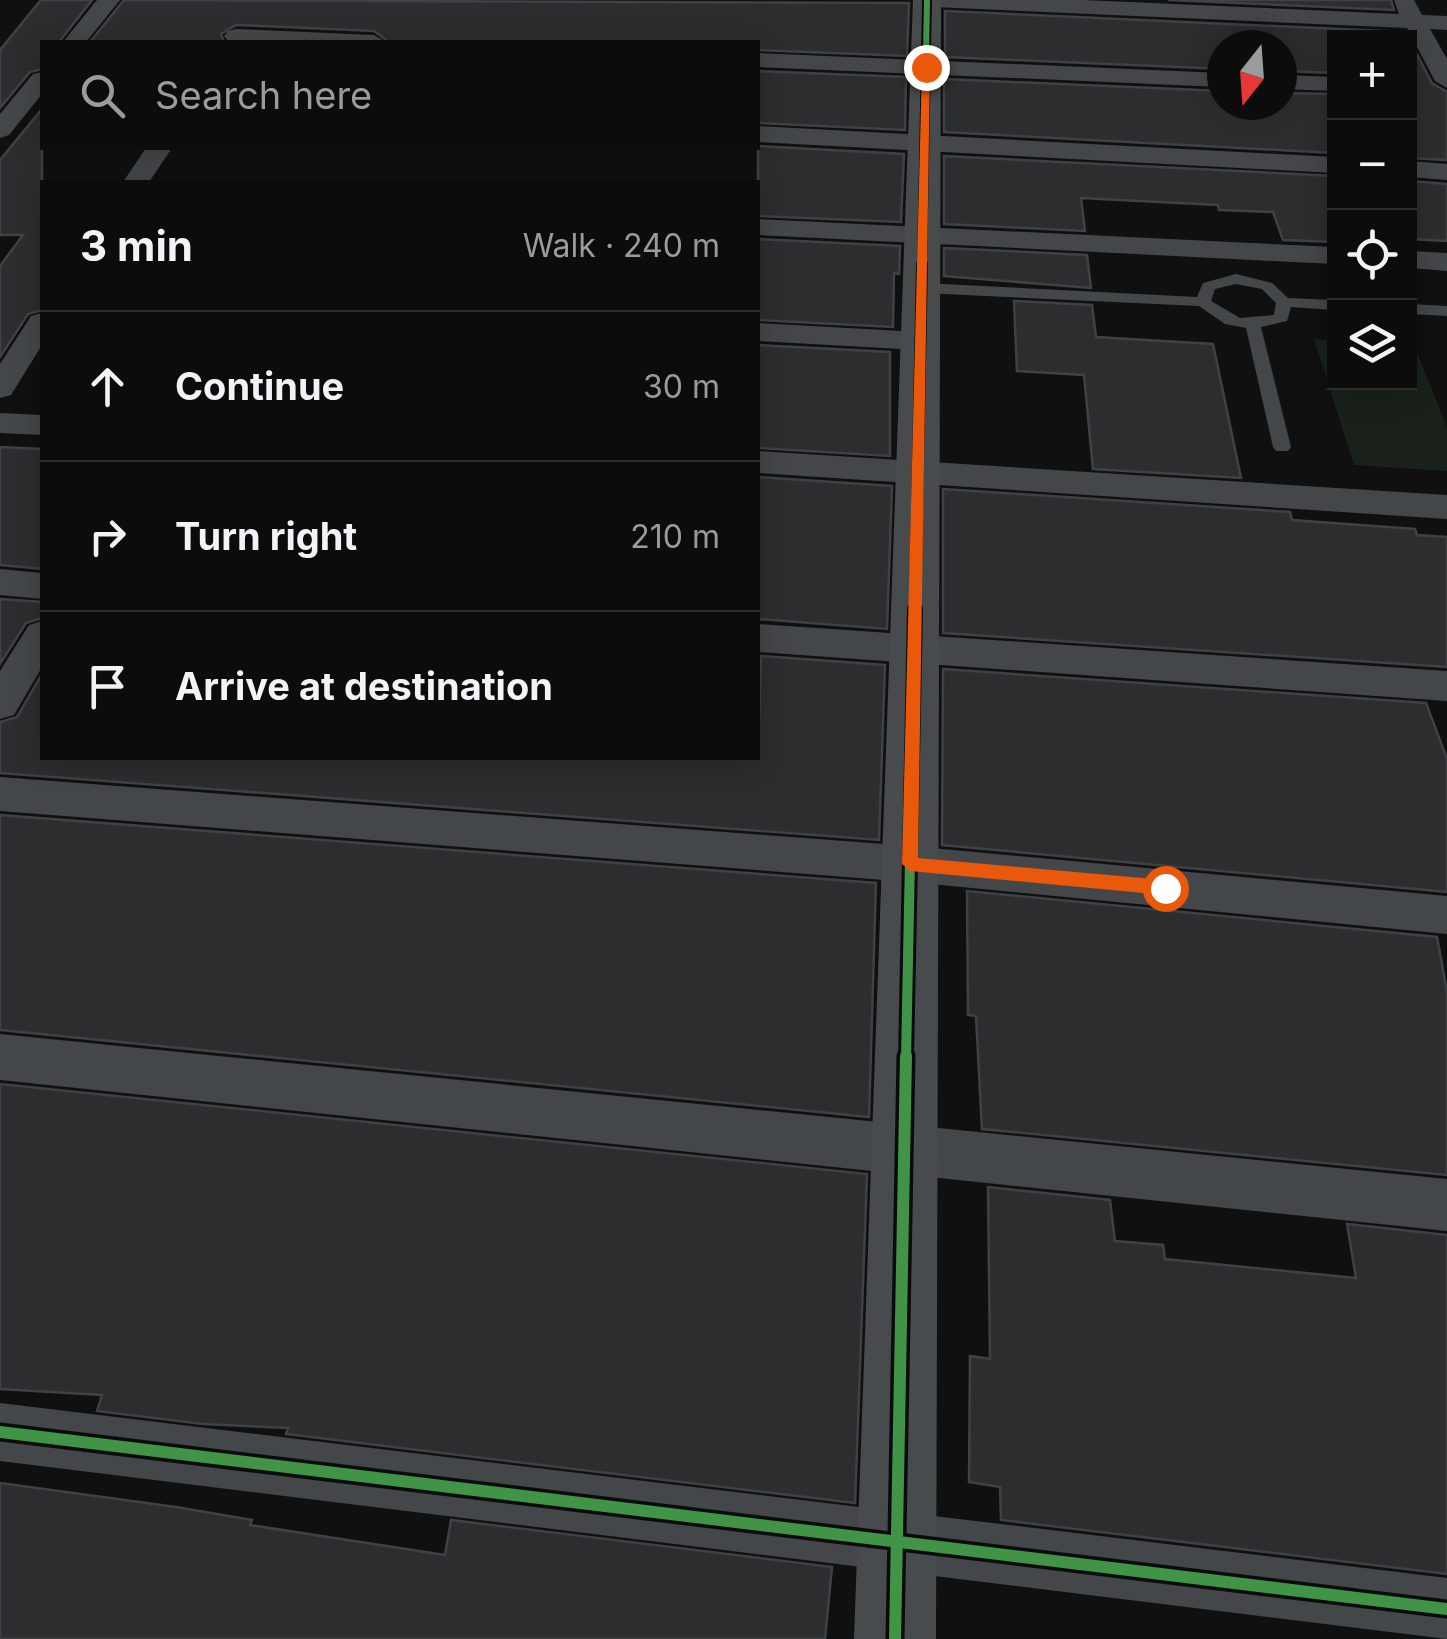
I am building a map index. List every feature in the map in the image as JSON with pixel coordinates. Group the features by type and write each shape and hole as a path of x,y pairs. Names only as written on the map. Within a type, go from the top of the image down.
{"street":[{"path":"76,40 109,0"},
{"path":"895,1639 930,0 1409,11 1447,23"},
{"path":"1409,11 1441,86"},
{"path":"234,39 253,12"},
{"path":"234,39 281,40"},
{"path":"760,60 1207,79"},
{"path":"0,130 40,81"},
{"path":"1297,83 1327,84"},
{"path":"760,134 1327,165"},
{"path":"137,180 158,150"},
{"path":"1417,170 1447,172"},
{"path":"760,227 923,261 1327,256"},
{"path":"1417,260 1447,262"},
{"path":"0,388 40,325"},
{"path":"760,332 920,341"},
{"path":"0,423 40,425"},
{"path":"760,462 1447,507"},
{"path":"0,582 40,586"},
{"path":"0,704 40,637"},
{"path":"760,638 1447,686"},
{"path":"0,794 910,864 1447,914"},
{"path":"0,1058 1447,1205"},
{"path":"0,1432 1447,1609"}],"lane":[{"path":"923,261 1203,302 1222,319 1254,326 1281,318 1284,302"},
{"path":"1203,302 1208,286 1236,279 1267,286 1284,302 1327,305"},
{"path":"1417,309 1447,311"},
{"path":"1254,326 1282,448"}],"shaded area":[{"path":"1314,339 1327,340 1327,380"},
{"path":"1417,352 1447,427 1447,471 1354,465 1330,390 1417,390"}],"building":[{"path":"41,0 92,0 61,40 40,40 40,70 30,72 0,108 0,50"},
{"path":"124,0 909,3 907,56 760,50 760,40 386,40 374,31 236,25 221,34 223,40 92,40"},
{"path":"1168,0 1391,0 1394,10"},
{"path":"945,11 1361,30 1327,30 1327,73 1297,72 1297,30 1207,30 1207,68 945,57"},
{"path":"1417,54 1432,83 1447,92 1447,160 1417,158"},
{"path":"760,71 906,77 905,130 760,123"},
{"path":"944,79 1207,90 1207,120 1297,120 1297,93 1327,94 1327,153 944,132"},
{"path":"40,111 40,311 28,314 0,357 0,266 23,235 0,235 0,160"},
{"path":"760,146 904,154 901,222 760,216"},
{"path":"944,156 1327,176 1327,242 1283,240 1273,212 1081,198 1085,231 944,224"},
{"path":"1417,182 1447,184 1447,241 1417,239"},
{"path":"760,239 900,246 899,274 894,273 893,327 760,320"},
{"path":"944,248 1087,255 1091,288 944,276"},
{"path":"1014,301 1092,305 1096,337 1213,344 1241,478 1093,469 1084,375 1017,371"},
{"path":"760,345 890,352 890,456 760,448"},
{"path":"0,447 40,449 40,569 0,565"},
{"path":"760,477 892,486 887,629 760,619"},
{"path":"943,489 1290,512 1292,520 1415,529 1417,535 1447,537 1447,667 943,633"},
{"path":"0,599 40,602 40,619 26,623 0,664"},
{"path":"761,656 885,665 879,840 0,773 0,722 17,717 40,677 40,760 760,760"},
{"path":"943,669 1426,703 1447,759 1447,892 942,845"},
{"path":"0,815 876,883 869,1117 0,1030"},
{"path":"967,891 1437,937 1447,992 1447,1175 982,1129 976,1016 968,1015"},
{"path":"0,1084 867,1174 855,1503 286,1434 288,1428 203,1424 97,1411 102,1395 0,1389"},
{"path":"988,1187 1110,1200 1115,1241 1163,1245 1165,1259 1356,1278 1347,1224 1447,1235 1447,1574 1001,1520 1000,1487 969,1482 970,1356 990,1359"},
{"path":"0,1483 176,1507 252,1520 250,1525 445,1555 451,1520 832,1567 825,1639 0,1639"}],"cycle path":[{"path":"895,1639 927,0"},
{"path":"0,1432 1447,1609"}],"route":[{"path":"926,67 910,864 1165,888"}]}
